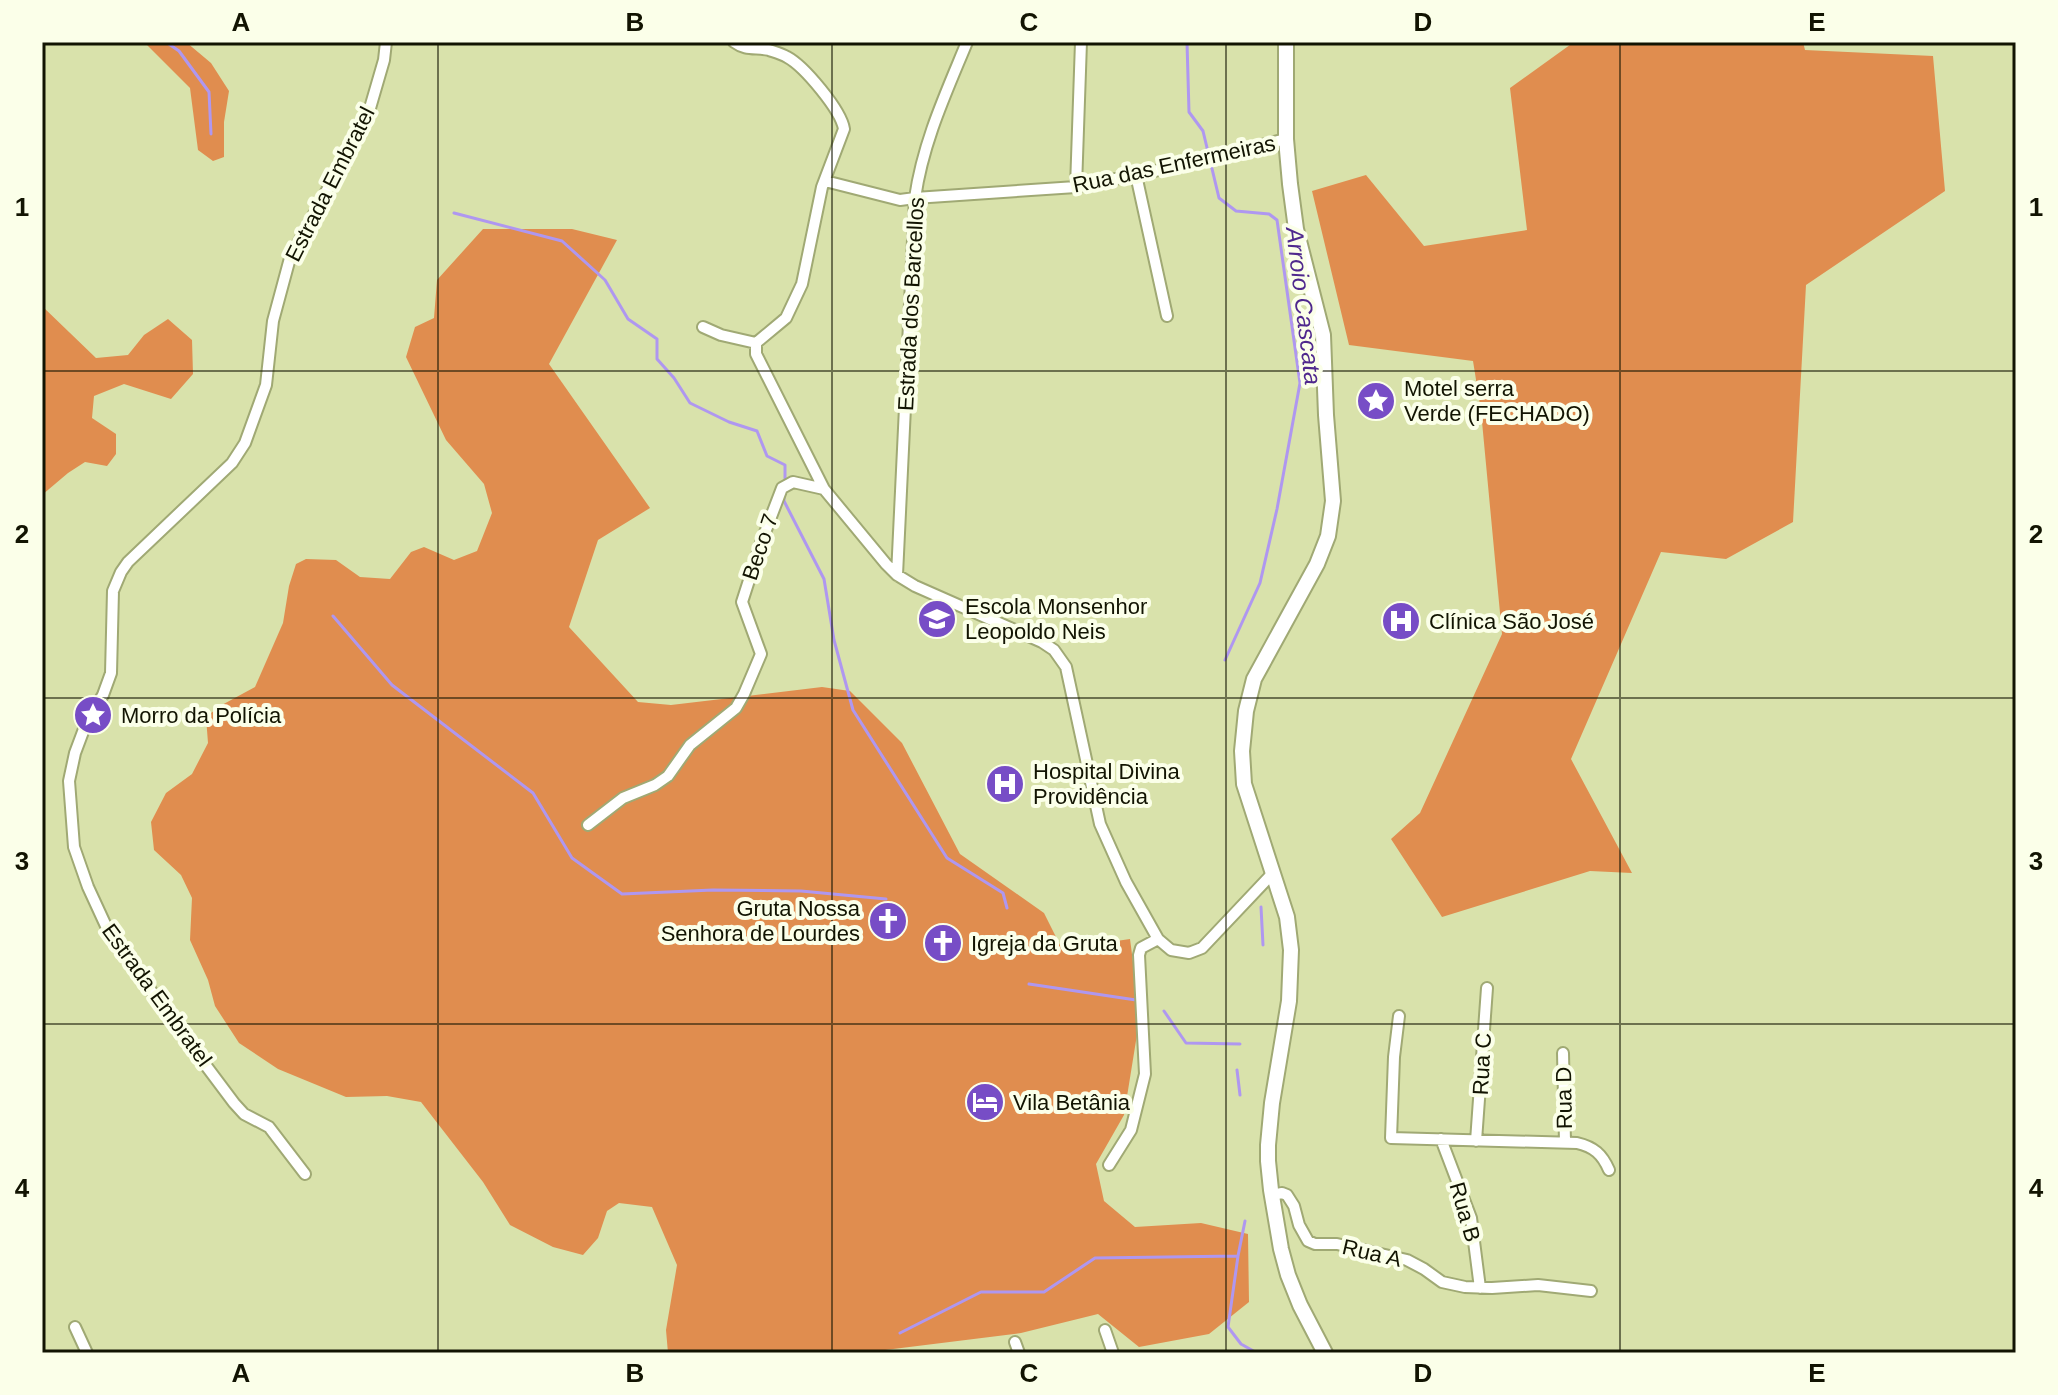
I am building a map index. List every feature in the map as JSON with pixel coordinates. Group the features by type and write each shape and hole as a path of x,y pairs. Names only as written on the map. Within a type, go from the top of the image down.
{"main road":[{"path":"1286,42 1286,139 1296,229 1323,335 1333,501 1323,550 1254,679 1246,711 1242,751 1244,784 1287,917 1291,950 1289,1001 1268,1145 1272,1195 1288,1275 1325,1353"}],"street":[{"name":"Estrada Embratel","path":"305,1174 269,1127 244,1114 168,1015 106,926 74,847 69,781 87,721 103,695 111,673 113,591 117,580 128,562 232,463 245,443 266,385 273,321 290,258 368,115 386,42"},
{"path":"734,42 742,48 767,49 787,57 800,67 832,103 843,120 844,129 816,214 802,284 786,318 756,343"},
{"name":"Estrada dos Barcellos","path":"897,575 915,198 919,170 935,119 967,42"},
{"path":"1076,187 1081,42"},
{"name":"Rua das Enfermeiras","path":"825,181 900,200 1076,187 1286,139"},
{"path":"1136,175 1167,316"},
{"path":"703,327 721,335 756,343"},
{"path":"756,343 756,354 824,489 897,575 915,586 1042,642 1054,650 1066,667 1100,824 1126,882 1158,939 1171,950 1189,953 1202,948 1272,874"},
{"name":"Beco 7","path":"588,825 623,798 668,776 690,745 736,708 761,654 742,602 782,488 793,482 824,489"},
{"path":"1109,1165 1131,1130 1145,1074 1139,955 1141,948 1158,939"},
{"name":"Rua C","path":"1476,1141 1487,988"},
{"path":"1399,1016 1391,1138 1565,1142 1590,1146 1604,1157 1609,1170"},
{"name":"Rua D","path":"1563,1053 1565,1142"},
{"name":"Rua B","path":"1441,1139 1471,1218 1480,1288"},
{"name":"Rua A","path":"1272,1195 1287,1195 1308,1241 1315,1244 1337,1244 1407,1260 1442,1282 1465,1287 1538,1285 1591,1291"},
{"path":"75,1327 87,1353"},
{"path":"1105,1330 1113,1353"}],"shaded area":[{"path":"144,42 186,42 211,63 229,91 224,122 224,157 213,161 198,150 190,88"},
{"path":"1574,42 1803,42 1805,50 1933,56 1945,191 1806,285 1793,522 1726,559 1661,552 1571,759 1632,873 1590,871 1442,917 1391,839 1420,813 1502,634 1481,411 1473,361 1349,345 1312,191 1366,175 1424,246 1527,230 1510,88"},
{"path":"483,229 572,229 617,240 549,364 650,508 598,540 569,627 638,702 671,705 822,687 850,691 902,743 960,854 1044,913 1062,949 1130,939 1140,1016 1124,1115 1096,1164 1104,1201 1135,1227 1201,1223 1248,1234 1249,1302 1209,1334 1139,1347 1098,1314 1021,1333 861,1353 668,1353 666,1330 677,1265 652,1207 619,1203 607,1211 598,1238 583,1255 553,1247 510,1225 483,1182 421,1102 387,1096 346,1097 278,1069 239,1043 215,1006 208,980 190,940 192,898 181,875 154,850 151,822 166,793 192,774 208,743 206,717 255,687 283,623 296,564 306,559 336,560 360,577 390,579 411,552 424,547 454,560 477,551 492,513 484,484 446,440 406,357 415,327 434,318 437,280"},
{"path":"42,306 96,358 128,355 144,335 168,319 192,340 193,374 171,399 124,384 94,396 92,418 116,434 116,454 107,466 85,462 42,495"}],"waterway":[{"path":"166,42 179,51 209,92 211,134"},
{"name":"Arroio Cascata","path":"1187,42 1189,112 1203,131 1219,198 1236,211 1269,214 1277,220 1300,383 1260,583 1225,660"},
{"path":"454,213 562,241 605,280 628,319 657,339 657,359 690,403 729,422 757,431 767,456 785,465 785,481"},
{"path":"784,493 784,501 824,579 834,640 853,710 947,858 1003,893 1007,908"},
{"path":"333,616 392,685 533,793 572,858 622,894 713,890 801,891 886,899"},
{"name":"Arroio Cascata","path":"1261,907 1263,945"},
{"path":"1029,984 1136,1000"},
{"path":"1164,1011 1186,1043 1240,1044"},
{"name":"Arroio Cascata","path":"1237,1070 1240,1095"},
{"name":"Arroio Cascata","path":"1245,1221 1228,1327 1241,1344 1257,1353"},
{"path":"900,1333 981,1292 1044,1292 1095,1258 1238,1256"}],"place":[{"name":"Motel serra Verde (FECHADO)","path":"1376,401"},
{"name":"Escola Monsenhor Leopoldo Neis","path":"937,619"},
{"name":"Clínica São José","path":"1401,621"},
{"name":"Morro da Polícia","path":"93,715"},
{"name":"Hospital Divina Providência","path":"1005,784"},
{"name":"Gruta Nossa Senhora de Lourdes","path":"888,921"},
{"name":"Igreja da Gruta","path":"943,943"},
{"name":"Vila Betânia","path":"985,1102"}]}
